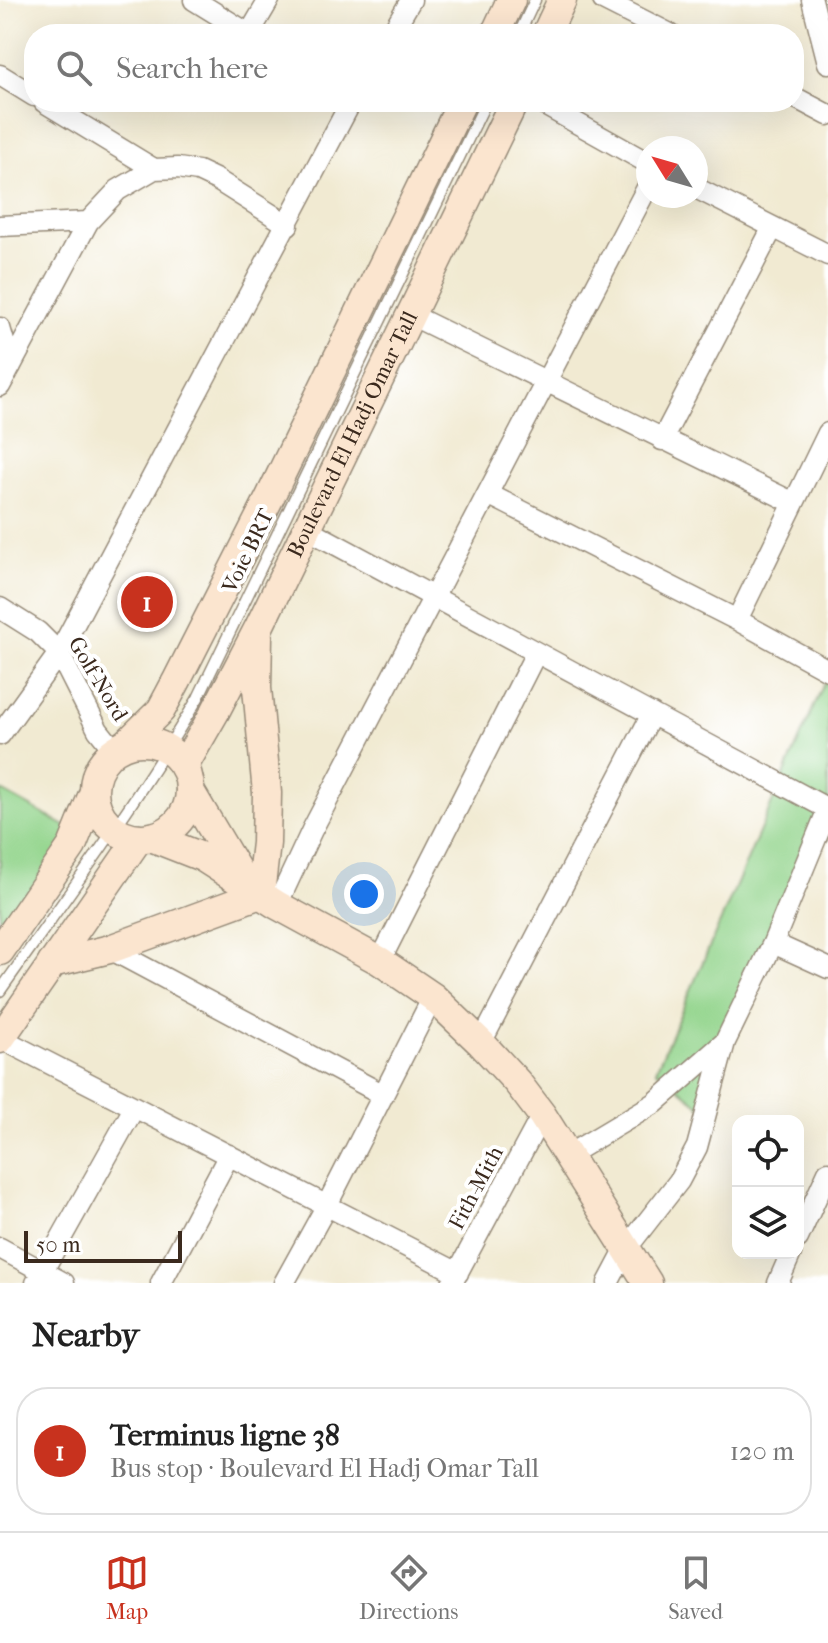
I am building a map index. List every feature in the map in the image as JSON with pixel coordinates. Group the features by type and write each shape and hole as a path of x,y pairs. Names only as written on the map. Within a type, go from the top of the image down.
{"main road":[{"path":"500,24 511,0"},
{"path":"551,24 562,0"},
{"path":"0,951 72,846 93,794 98,769 161,710 276,485 457,112"},
{"name":"Boulevard El Hadj Omar Tall","path":"0,1038 135,835 166,831 179,821 187,807 181,769 258,629 509,112"},
{"path":"258,629 257,688 267,793 261,895"},
{"path":"120,747 148,741 181,769 261,895"},
{"path":"93,794 97,810 135,835 202,857 261,895 380,961 433,997 481,1043 542,1115 648,1283"},
{"path":"52,963 110,949 261,895"}],"street":[{"path":"194,0 233,24"},
{"path":"255,24 269,0"},
{"path":"397,24 411,0"},
{"path":"603,0 650,24"},
{"path":"812,0 825,36 828,63"},
{"path":"0,75 24,90"},
{"path":"804,102 828,115"},
{"path":"60,112 154,169"},
{"path":"0,735 59,653 346,112"},
{"path":"557,112 636,156"},
{"path":"0,386 88,222 118,190 154,169 198,171 288,225"},
{"path":"708,194 828,255"},
{"path":"261,895 312,830 637,208"},
{"path":"0,226 88,222"},
{"path":"662,440 773,227"},
{"path":"411,315 794,503"},
{"path":"0,328 11,366"},
{"path":"737,620 828,433"},
{"path":"488,494 737,620 828,670"},
{"path":"307,529 828,809 773,943 725,1042 697,1147 679,1181 626,1249 608,1283"},
{"name":"Golf-Nord","path":"0,608 38,632 59,653 98,730 120,747"},
{"path":"380,961 536,653"},
{"path":"481,1043 652,714"},
{"path":"773,943 828,968"},
{"path":"110,949 382,1094"},
{"path":"284,1283 433,997"},
{"path":"0,1038 327,1205 455,1278"},
{"path":"568,1155 655,1103 725,1042"},
{"path":"39,1277 134,1108"},
{"name":"Fith-Mith","path":"455,1278 542,1115"},
{"path":"161,1283 229,1155"},
{"path":"804,1225 828,1172"},
{"path":"0,1248 39,1277 64,1283"},
{"path":"778,1283 788,1259"}],"lane":[{"path":"524,24 535,0"},
{"name":"Voie BRT","path":"0,991 135,835 181,769 198,698 481,112"}],"green space":[{"path":"828,674 828,819 704,1109 656,1070"},
{"path":"0,790 74,831 0,947"}],"place":[{"name":"Terminus ligne 38","path":"147,602"}]}
